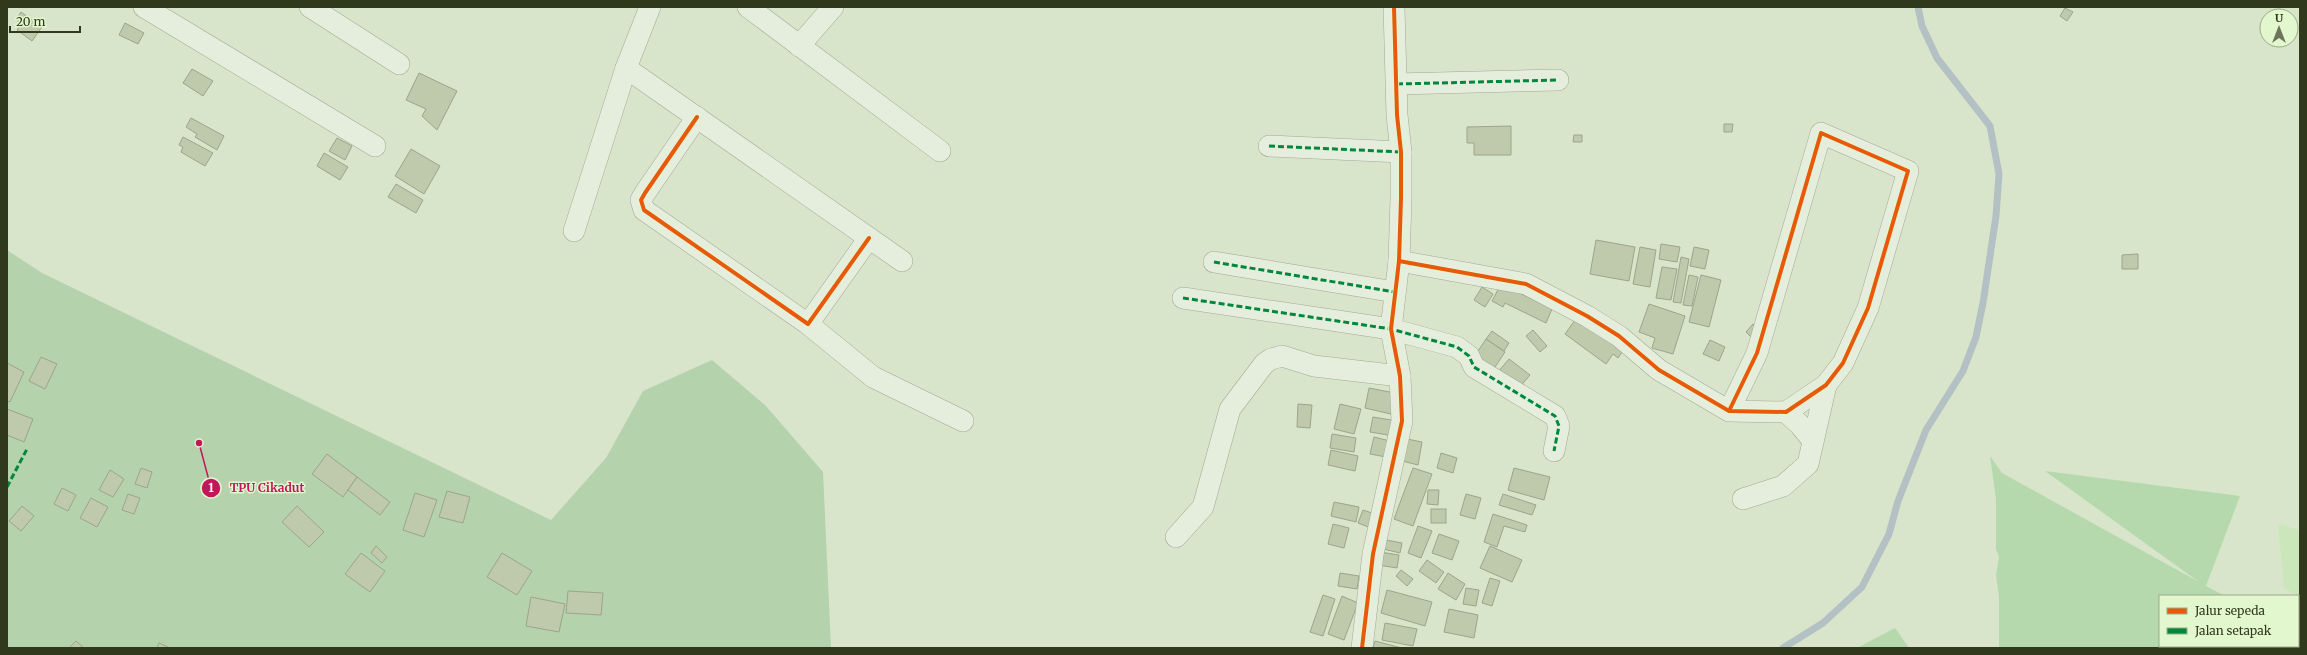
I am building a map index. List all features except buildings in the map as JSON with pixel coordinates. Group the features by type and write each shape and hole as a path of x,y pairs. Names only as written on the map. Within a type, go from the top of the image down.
{"street":[{"path":"144,7 375,146"},
{"path":"310,7 399,64"},
{"path":"574,231 626,68 650,7"},
{"path":"748,7 940,151"},
{"path":"799,46 833,7"},
{"path":"1362,648 1373,554 1402,421 1400,376 1391,330 1399,260 1401,152 1394,7"},
{"path":"626,68 902,261"},
{"path":"1397,84 1558,80"},
{"path":"697,117 641,200 644,210 808,324 873,377 963,421"},
{"path":"1399,260 1526,284 1587,316 1619,336 1659,370 1729,411 1786,412 1826,385 1843,363 1868,308 1908,171 1821,133 1757,353 1729,411"},
{"path":"1269,146 1401,152"},
{"path":"808,324 869,238"},
{"path":"1214,262 1395,292"},
{"path":"1183,298 1391,330 1457,347 1469,356 1474,367 1555,416 1559,426 1554,451"},
{"path":"1176,537 1203,507 1230,409 1264,364 1271,359 1282,356 1314,366 1400,376"},
{"path":"1743,499 1783,486 1808,464 1826,385"},
{"path":"1786,412 1813,441"}],"green space":[{"path":"7,250 42,273 551,520 606,458 643,391 712,360 766,406 823,472 831,648 7,648"},
{"path":"1990,456 2002,473 2199,582 2045,471 2240,496 2206,586 2223,595 2159,595 2159,647 2188,647 2187,648 1999,648 1999,597 1996,575 1999,557 1996,549 1996,499"},
{"path":"2278,524 2300,530 2300,597 2299,595 2284,588"},
{"path":"2300,608 2300,648 2205,648 2299,647"},
{"path":"1895,628 1909,648 1857,648"}],"waterway":[{"path":"1783,648 1823,623 1862,587 1889,534 1898,501 1926,430 1963,371 1976,337 1983,303 1996,216 1999,174 1990,126 1937,58 1922,26 1918,7"}],"marked path":[{"path":"1397,84 1558,80"},
{"path":"1269,146 1401,152"},
{"path":"1214,262 1395,292"},
{"path":"1183,298 1391,329 1457,347 1469,356 1474,367 1555,416 1559,426 1554,451"},
{"path":"7,487 27,449"}],"cycle path":[{"path":"1362,648 1373,554 1402,421 1400,376 1391,329 1399,261 1401,199 1401,152 1397,115 1394,7"},
{"path":"697,117 641,200 644,210 808,324 869,238"},
{"path":"1399,261 1526,284 1587,316 1619,336 1659,370 1729,411 1786,412 1826,385 1843,363 1868,308 1908,171 1821,133 1757,353 1729,411"}],"place":[{"name":"TPU Cikadut","path":"199,443"}]}
